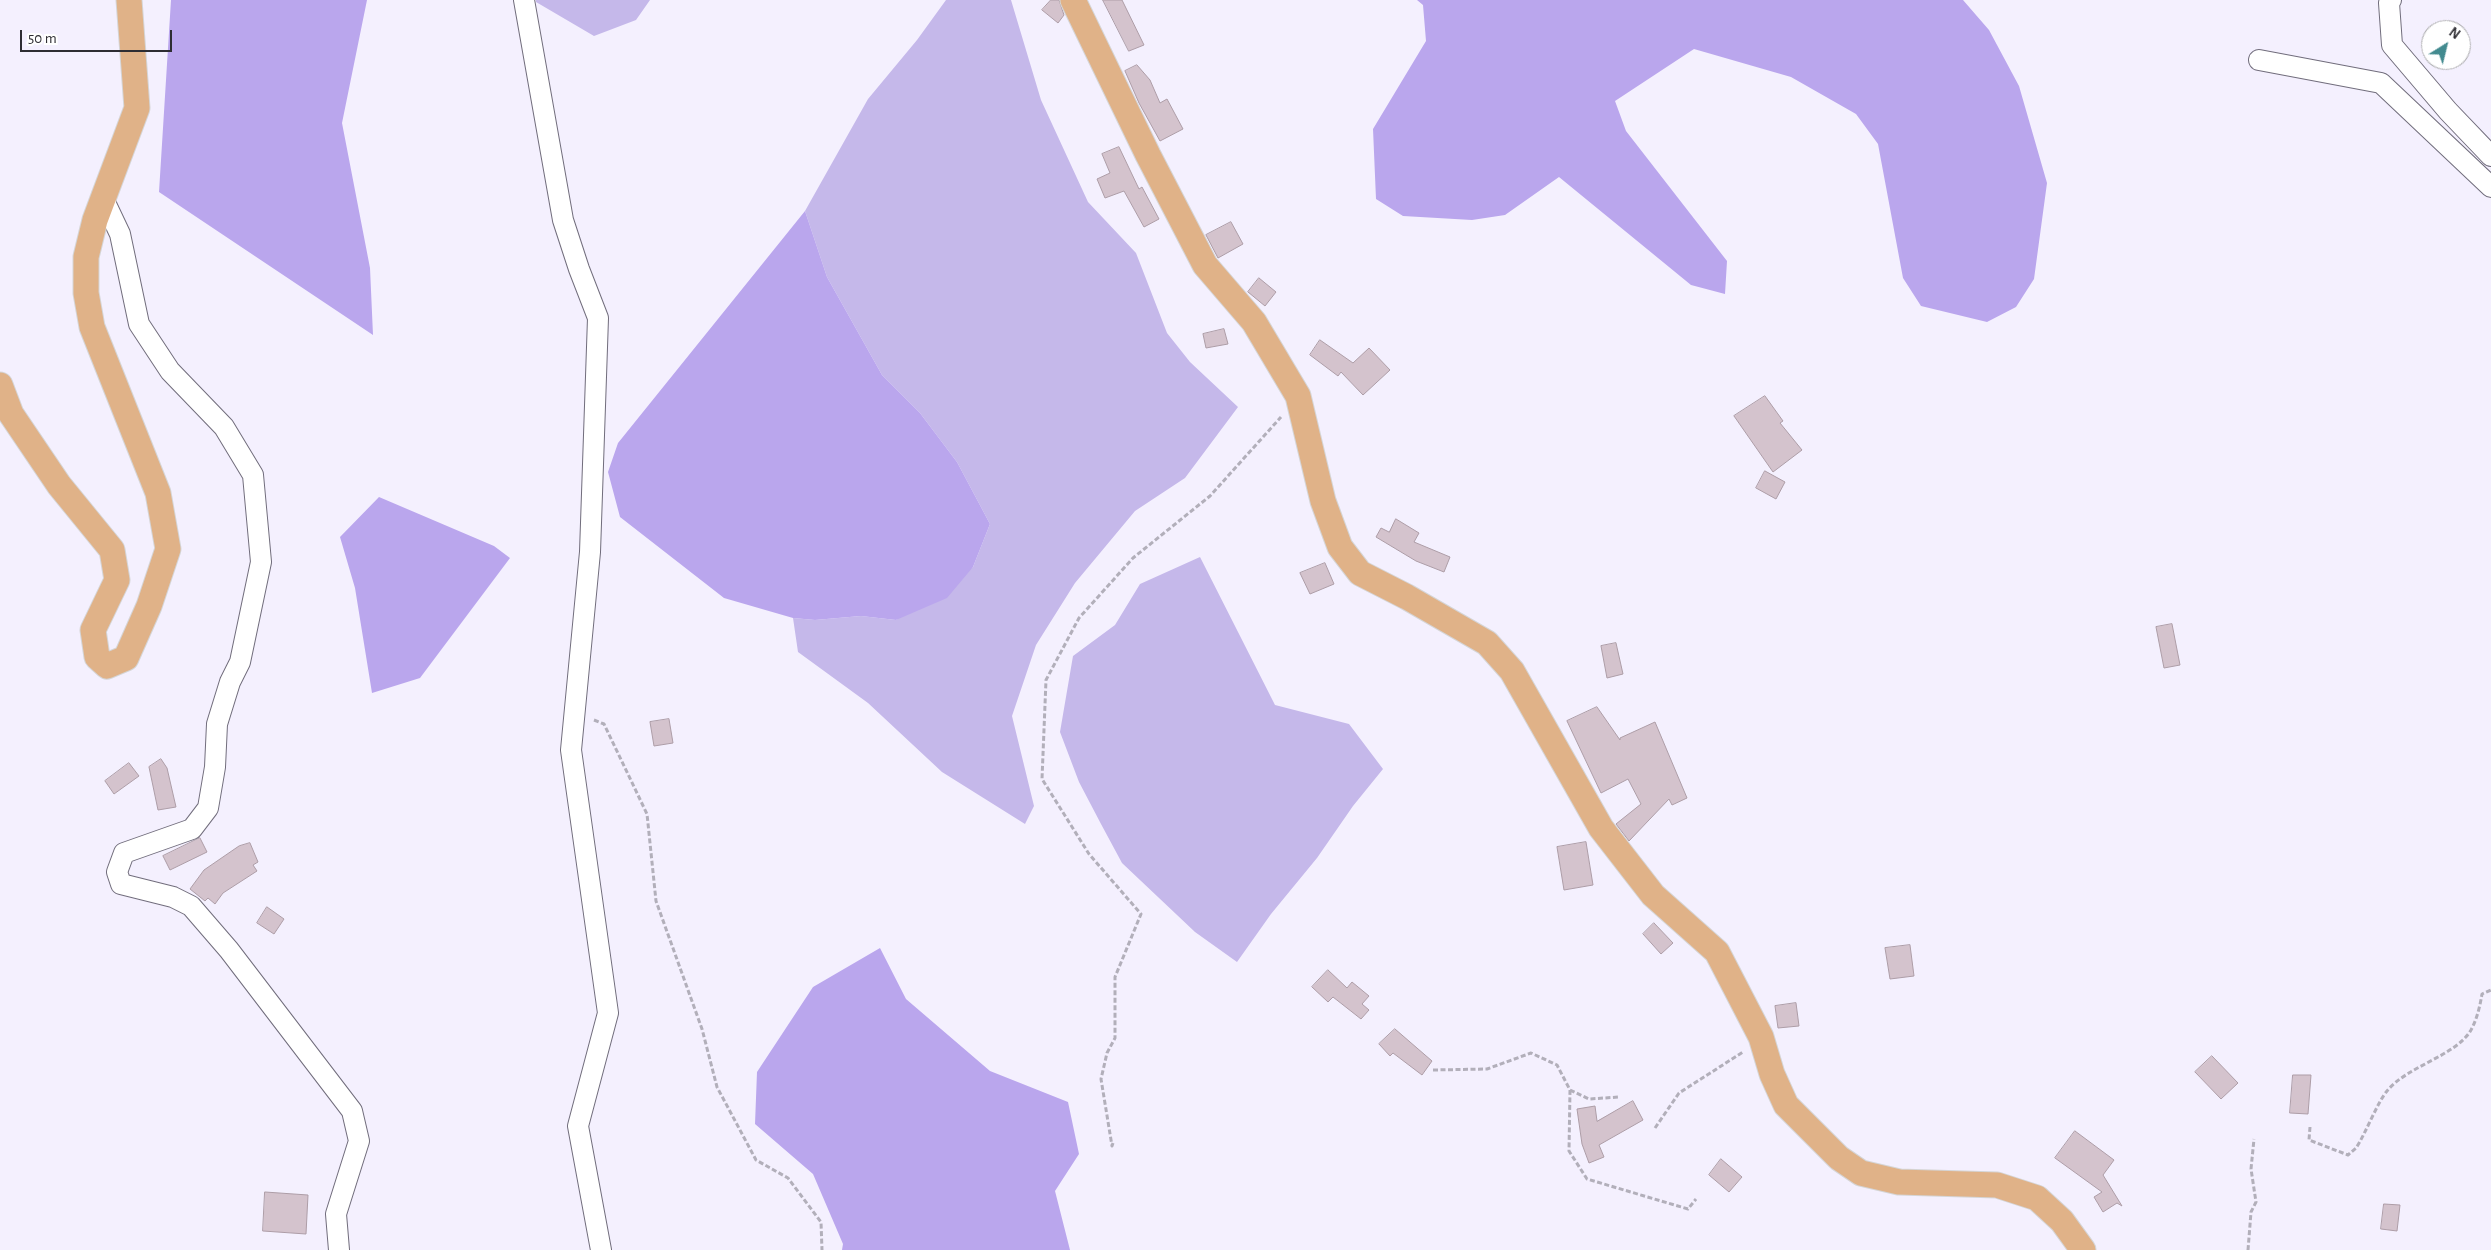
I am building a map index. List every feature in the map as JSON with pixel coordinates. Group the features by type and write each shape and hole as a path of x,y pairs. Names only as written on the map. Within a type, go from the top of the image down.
{"main road":[{"path":"0,385 11,414 59,485 112,550 117,580 93,630 97,657 107,666 126,658 150,606 168,549 158,492 92,327 86,293 86,257 102,196 137,108 129,0"},
{"path":"1073,0 1148,155 1205,265 1254,322 1298,396 1323,501 1340,547 1360,573 1407,596 1487,643 1512,671 1601,828 1654,895 1717,952 1761,1036 1772,1074 1786,1105 1839,1158 1861,1173 1899,1182 1997,1185 2037,1198 2062,1221 2083,1250"}],"street":[{"path":"524,0 563,220 598,318 590,552 571,750 608,1014 578,1126 601,1250"},
{"path":"2391,0 2388,3 2392,45 2491,156"},
{"path":"2259,60 2382,83 2491,187"},
{"path":"102,196 120,234 139,324 170,371 224,427 253,475 261,562 240,662 230,682 218,724 215,767 208,808 192,829 124,854 117,872 121,884 173,897 192,906 229,950 352,1111 359,1141 336,1214 339,1250"}],"path":[{"path":"1113,1143 1112,1146 1101,1079 1107,1054 1115,1038 1115,977 1141,914 1090,854 1042,779 1046,680 1079,618 1133,558 1210,496 1298,396"},
{"path":"575,711 604,724 648,814 656,902 702,1029 717,1087 756,1160 788,1178 821,1222 822,1250"},
{"path":"2310,1128 2309,1140 2348,1155 2356,1148 2387,1091 2414,1069 2442,1055 2470,1032 2478,1014 2482,994 2491,990"},
{"path":"1655,1128 1679,1093 1736,1058 1761,1036"},
{"path":"1433,1070 1487,1069 1531,1053 1558,1065 1570,1090 1569,1151 1587,1179 1688,1208 1696,1199"},
{"path":"1570,1090 1589,1099 1620,1097"},
{"path":"2248,1250 2251,1212 2256,1202 2251,1169 2254,1139"}],"shaded area":[{"path":"171,0 367,0 342,123 370,268 373,335 159,192"},
{"path":"536,0 650,0 636,20 594,36 536,2"},
{"path":"946,0 1011,0 1041,100 1088,202 1136,253 1167,333 1190,362 1238,407 1185,478 1135,511 1075,583 1036,645 1012,716 1034,806 1025,824 942,772 868,703 798,652 793,618 815,620 861,616 896,620 973,567 990,524 957,462 920,413 882,375 827,277 805,211 868,99 917,40"},
{"path":"1417,0 1963,0 1989,30 2019,86 2047,183 2034,279 2016,307 1987,322 1921,306 1903,278 1878,144 1856,114 1791,77 1694,49 1615,101 1626,131 1727,261 1725,294 1691,285 1559,177 1505,215 1472,220 1403,216 1376,199 1373,129 1426,41 1423,5"},
{"path":"805,211 827,277 882,375 920,413 957,462 990,524 973,567 947,598 896,620 861,616 815,620 793,618 724,598 620,517 608,472 618,443"},
{"path":"379,497 494,546 510,558 420,678 372,693 355,588 340,537"},
{"path":"1200,557 1275,705 1349,724 1383,769 1353,806 1317,858 1271,914 1237,962 1195,932 1122,863 1079,782 1060,732 1073,656 1115,625 1140,584"},
{"path":"880,948 906,999 990,1071 1068,1102 1079,1154 1055,1191 1070,1250 842,1250 843,1244 813,1174 755,1124 757,1072 813,987"}],"building":[{"path":"1051,0 1059,0 1064,15 1058,23 1042,10"},
{"path":"1103,0 1122,0 1144,45 1129,51"},
{"path":"1137,65 1150,80 1160,103 1167,99 1183,129 1160,141 1139,103 1125,71"},
{"path":"1119,147 1139,189 1142,187 1159,219 1144,227 1124,191 1105,198 1097,179 1110,173 1102,154"},
{"path":"1231,222 1243,244 1218,258 1206,235"},
{"path":"1259,278 1276,292 1265,306 1248,292"},
{"path":"1224,329 1228,344 1206,348 1203,334"},
{"path":"1320,340 1353,363 1369,348 1390,370 1363,395 1341,372 1338,376 1310,355"},
{"path":"1765,396 1783,421 1780,423 1802,450 1773,472 1734,416"},
{"path":"1765,471 1785,482 1776,499 1756,488"},
{"path":"1396,519 1419,533 1414,542 1450,557 1444,572 1416,561 1376,537 1381,528 1389,532"},
{"path":"1325,563 1334,584 1310,594 1300,573"},
{"path":"2172,624 2180,665 2164,668 2156,627"},
{"path":"1616,643 1623,674 1607,678 1601,646"},
{"path":"1597,707 1620,740 1620,738 1655,722 1687,798 1672,805 1669,799 1629,841 1616,824 1641,804 1628,779 1601,793 1567,721"},
{"path":"669,719 673,743 654,746 650,722"},
{"path":"161,759 167,768 176,807 158,810 149,767"},
{"path":"129,763 139,776 114,794 105,781"},
{"path":"200,838 207,852 170,870 163,856"},
{"path":"1586,842 1593,885 1564,890 1557,847"},
{"path":"250,843 258,862 253,865 257,871 223,893 215,904 208,898 205,901 190,889 204,870 239,846"},
{"path":"267,907 284,919 274,934 257,923"},
{"path":"1654,923 1673,943 1661,954 1643,934"},
{"path":"1910,945 1914,976 1890,979 1885,948"},
{"path":"1328,970 1347,988 1352,982 1369,996 1362,1004 1369,1010 1361,1019 1333,997 1328,1002 1312,987"},
{"path":"1796,1003 1799,1026 1778,1028 1775,1006"},
{"path":"1395,1029 1432,1061 1422,1075 1393,1053 1390,1056 1379,1044"},
{"path":"2212,1056 2238,1083 2221,1099 2195,1072"},
{"path":"2293,1075 2311,1075 2308,1114 2290,1113"},
{"path":"1633,1101 1643,1120 1599,1145 1604,1157 1589,1163 1582,1144 1577,1109 1595,1106 1597,1121"},
{"path":"2075,1131 2114,1160 2103,1175 2122,1206 2117,1203 2103,1212 2094,1197 2102,1192 2055,1158"},
{"path":"1721,1159 1742,1177 1729,1192 1709,1175"},
{"path":"265,1192 308,1195 306,1234 263,1231"},
{"path":"2384,1204 2400,1205 2397,1231 2381,1229"}]}
